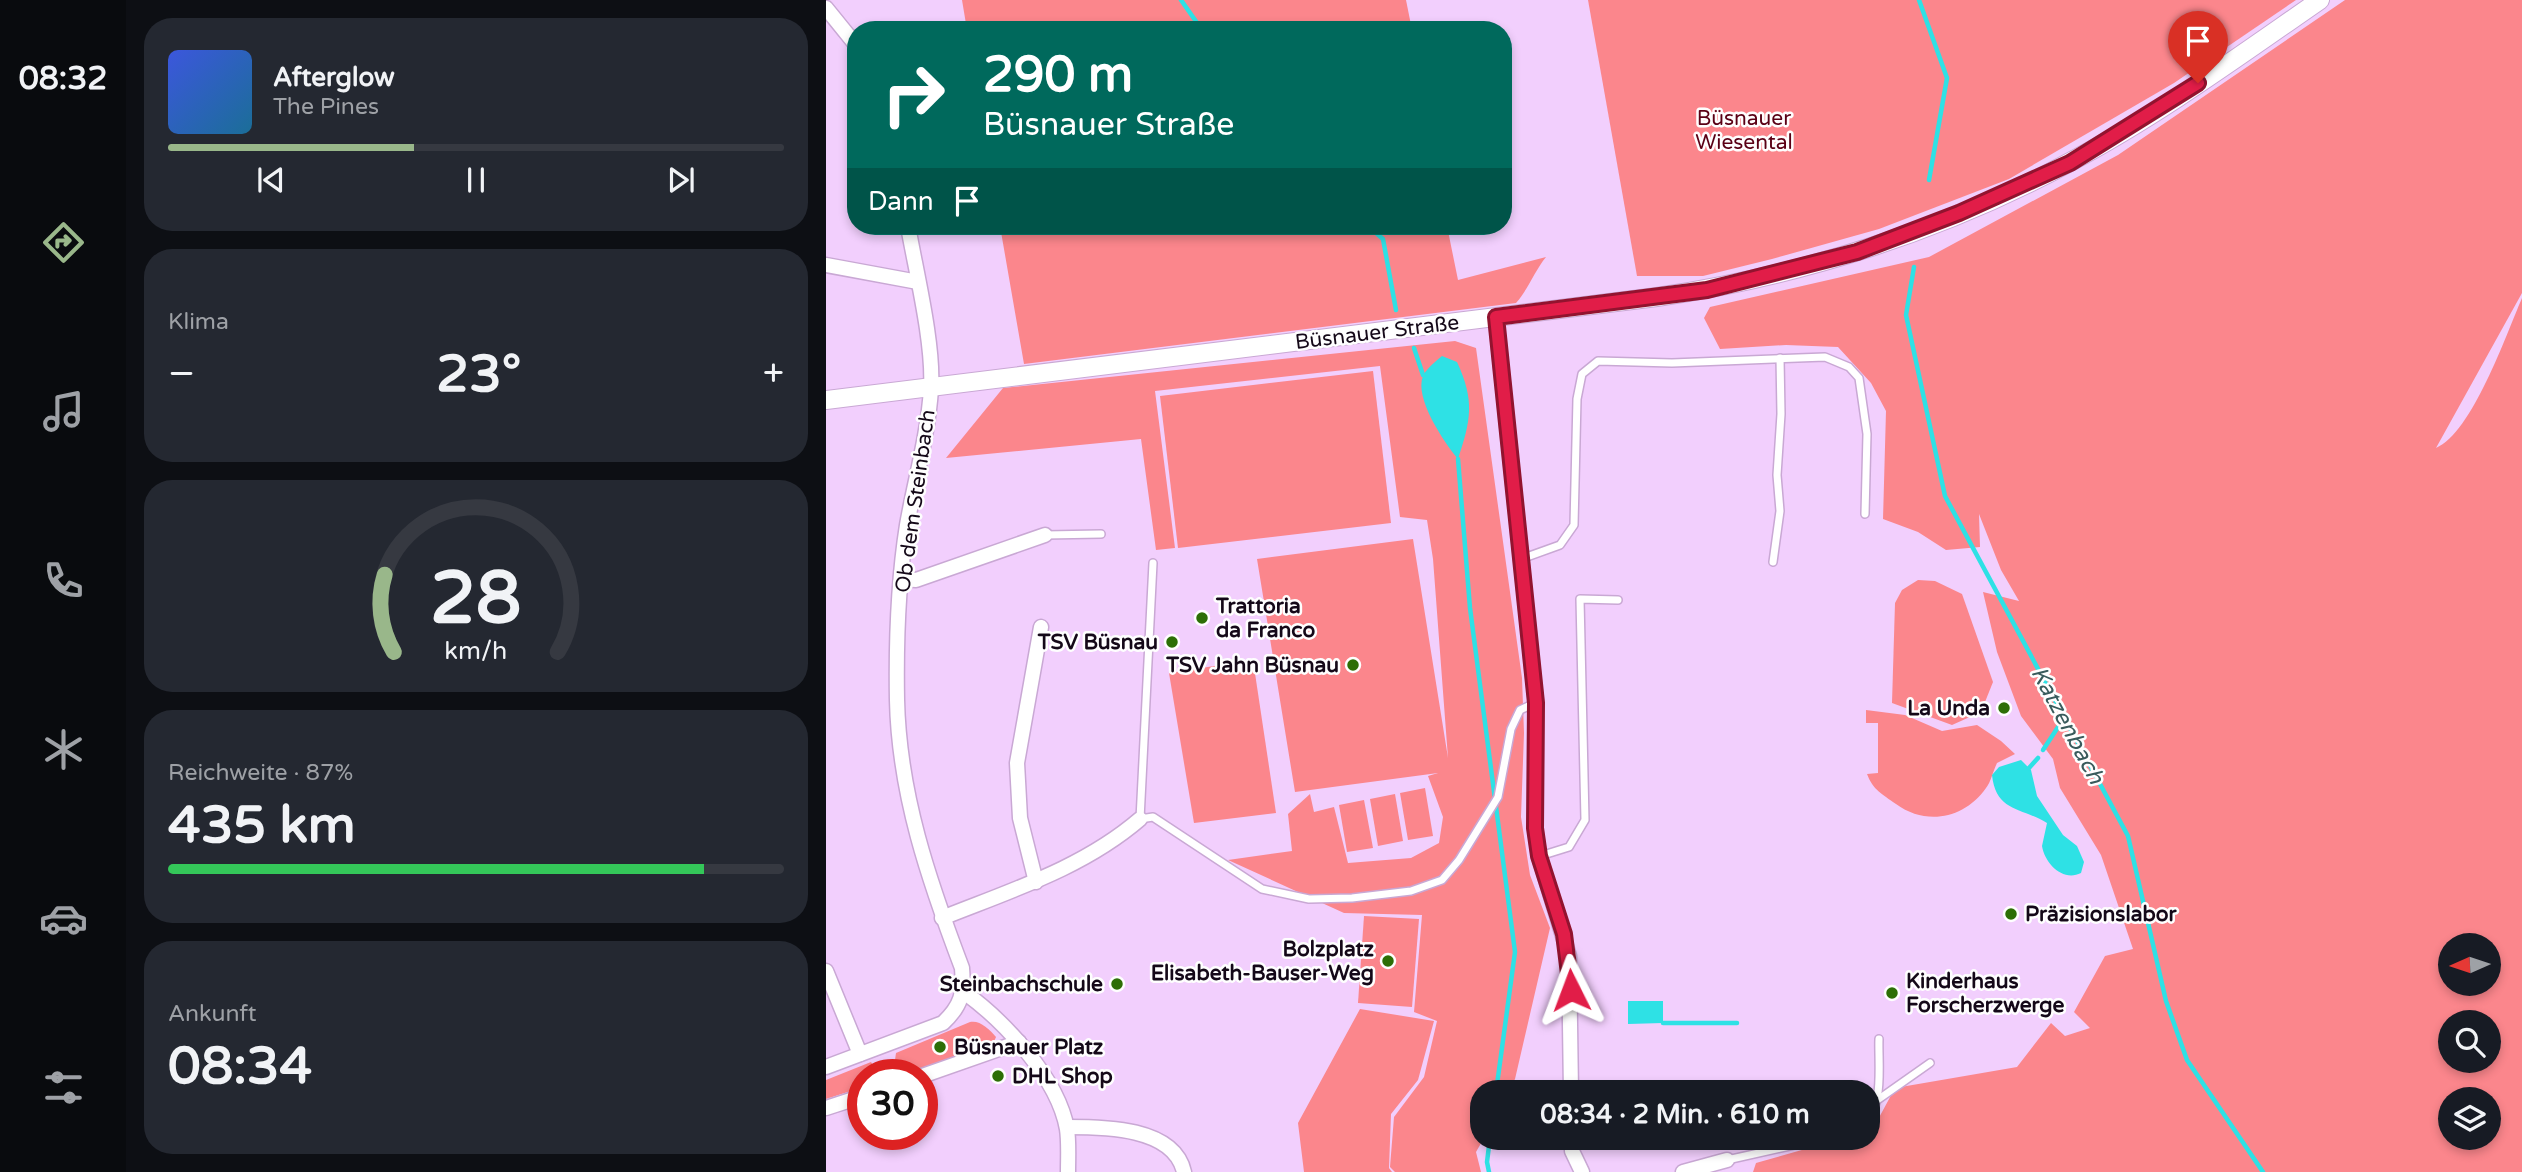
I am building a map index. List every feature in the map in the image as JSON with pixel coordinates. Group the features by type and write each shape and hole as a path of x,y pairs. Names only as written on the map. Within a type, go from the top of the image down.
{"street":[{"name":"Büsnauer Straße","path":"826,400 1657,297 1751,281 1857,252 1959,213 2070,163 2198,83 2320,0"},
{"path":"826,8 847,34"},
{"name":"Ob dem Steinbach","path":"910,235 931,387 921,466 907,526 897,702 903,772 914,825 943,918 962,968 964,992"},
{"path":"826,265 918,282"},
{"path":"1496,317 1536,703 1535,828 1539,856 1569,956 1571,1080"},
{"path":"902,579 916,580 1045,534"},
{"path":"1036,882 1020,818 1017,763 1041,627"},
{"path":"943,918 1036,882 1110,845 1140,819"},
{"path":"826,971 860,1054"},
{"path":"826,1067 943,1023 958,1010 964,992 993,1012 1020,1042 1048,1082 1067,1127 1069,1172"},
{"path":"938,1070 1020,1042"},
{"path":"826,1108 847,1101"},
{"path":"1067,1127 1099,1127 1166,1144 1181,1161 1184,1172"},
{"path":"1572,1150 1582,1172"},
{"path":"1683,1172 1727,1160"}],"lane":[{"path":"1519,559 1560,545 1570,534 1579,516 1582,373 1598,361 1672,363 1825,357 1849,367 1859,378 1867,433 1865,514"},
{"path":"1773,562 1780,511 1777,475 1781,414 1780,358"},
{"path":"1045,534 1101,534"},
{"path":"1153,563 1140,819 1153,817 1262,889 1309,899 1352,898 1411,891 1442,880 1498,797 1511,729 1520,710 1536,703"},
{"path":"1539,856 1569,847 1585,820 1580,599 1618,600"},
{"path":"1877,1080 1879,1039"},
{"path":"1880,1098 1930,1063"},
{"path":"1727,1160 1772,1150"}],"green space":[{"path":"962,0 1406,0 1410,21 966,21"},
{"name":"Büsnauer Wiesental","path":"1588,0 2296,0 2174,83 2009,179 1879,229 1772,259 1703,276 1637,276"},
{"path":"2345,0 2522,0 2522,293 2436,448 2449,439 2475,404 2522,298 2522,1172 1753,1172 1756,1163 1802,1150 1880,1150 1880,1116 1895,1088 2017,1067 2051,1023 2065,1036 2090,1028 2074,1012 2105,956 2133,949 2101,855 2060,788 2053,759 2021,716 1997,652 1983,592 2019,601 2001,570 1979,514 1980,547 1946,550 1918,532 1883,519 1886,411 1871,383 1838,347 1786,345 1720,349 1704,318 1710,307 1929,257 2118,155"},
{"path":"1002,235 1449,235 1458,280 1546,257 1516,303 1024,364"},
{"path":"1455,341 1476,348 1522,678 1524,733 1521,817 1530,875 1550,928 1515,1079 1470,1080 1470,1150 1477,1150 1481,1172 1395,1172 1390,1167 1394,1117 1424,1077 1437,1021 1414,1012 1422,915 1344,913 1228,860 1292,851 1288,814 1310,794 1314,812 1334,807 1348,863 1411,858 1439,843 1443,817 1428,776 1438,773 1295,792 1257,559 1413,539 1448,758 1433,559 1427,520 1400,517 1380,366 1155,391 1175,548 1156,550 1141,439 946,458 1003,388"},
{"path":"1373,371 1391,523 1178,548 1160,396"},
{"path":"1918,580 1935,581 1962,594 1993,682 1981,712 1952,725 1892,703 1895,603 1902,590"},
{"name":"TSV Jahn Büsnau","path":"1253,660 1276,813 1194,823 1169,673"},
{"path":"1866,710 1905,715 1942,731 1977,725 2015,754 1997,763 1988,786 1967,807 1944,816 1920,815 1886,797 1869,779 1867,774 1878,773 1878,723 1866,723"},
{"path":"1425,788 1433,836 1408,840 1400,793"},
{"path":"1395,794 1403,841 1378,846 1370,799"},
{"path":"1364,800 1373,848 1347,852 1339,805"},
{"name":"Bolzplatz Elisabeth-Bauser-Weg","path":"1364,916 1419,919 1412,1007 1358,1003"},
{"path":"1360,1009 1434,1021 1418,1080 1391,1114 1389,1168 1392,1172 1304,1172 1298,1123"},
{"path":"970,1022 981,1024 996,1037 993,1044 938,1064 938,1059 895,1059 896,1053"},
{"path":"847,1072 847,1092 826,1099 826,1080"}],"shaded area":[{"path":"1442,356 1457,362 1469,400 1466,433 1458,459 1438,431 1426,407 1421,385 1423,376"},
{"path":"2021,760 2031,770 2037,796 2063,835 2077,846 2084,862 2081,873 2068,875 2056,870 2047,859 2042,846 2047,823 2011,807 1994,787 1992,775 1999,767"},
{"path":"1628,1001 1663,1001 1663,1023 1628,1024"}],"waterway":[{"path":"1181,0 1196,21"},
{"name":"Katzenbach","path":"1919,0 1947,78 1929,180"},
{"path":"1378,235 1383,239 1396,310"},
{"name":"Katzenbach","path":"1914,267 1906,315 1945,496 2128,836 2166,1001 2187,1060 2263,1172"},
{"path":"1414,348 1423,375"},
{"path":"1458,459 1470,608 1515,952 1498,1080"},
{"path":"2043,750 2064,718"},
{"path":"2029,768 2038,758"},
{"path":"1663,1023 1737,1023"},
{"path":"1488,1150 1489,1172"}],"place":[{"name":"Trattoria da Franco","path":"1202,618"},
{"name":"TSV Büsnau","path":"1172,642"},
{"name":"TSV Jahn Büsnau","path":"1353,665"},
{"name":"La Unda","path":"2004,708"},
{"name":"Präzisionslabor","path":"2011,914"},
{"name":"Bolzplatz Elisabeth-Bauser-Weg","path":"1388,961"},
{"name":"Steinbachschule","path":"1117,984"},
{"name":"Kinderhaus Forscherzwerge","path":"1892,993"},
{"name":"Büsnauer Platz","path":"940,1047"},
{"name":"DHL Shop","path":"998,1076"}],"route":[{"path":"1571,990 1569,956 1539,856 1535,828 1536,703 1496,317 1707,290 1857,252 1959,213 2070,163 2198,83"}]}
